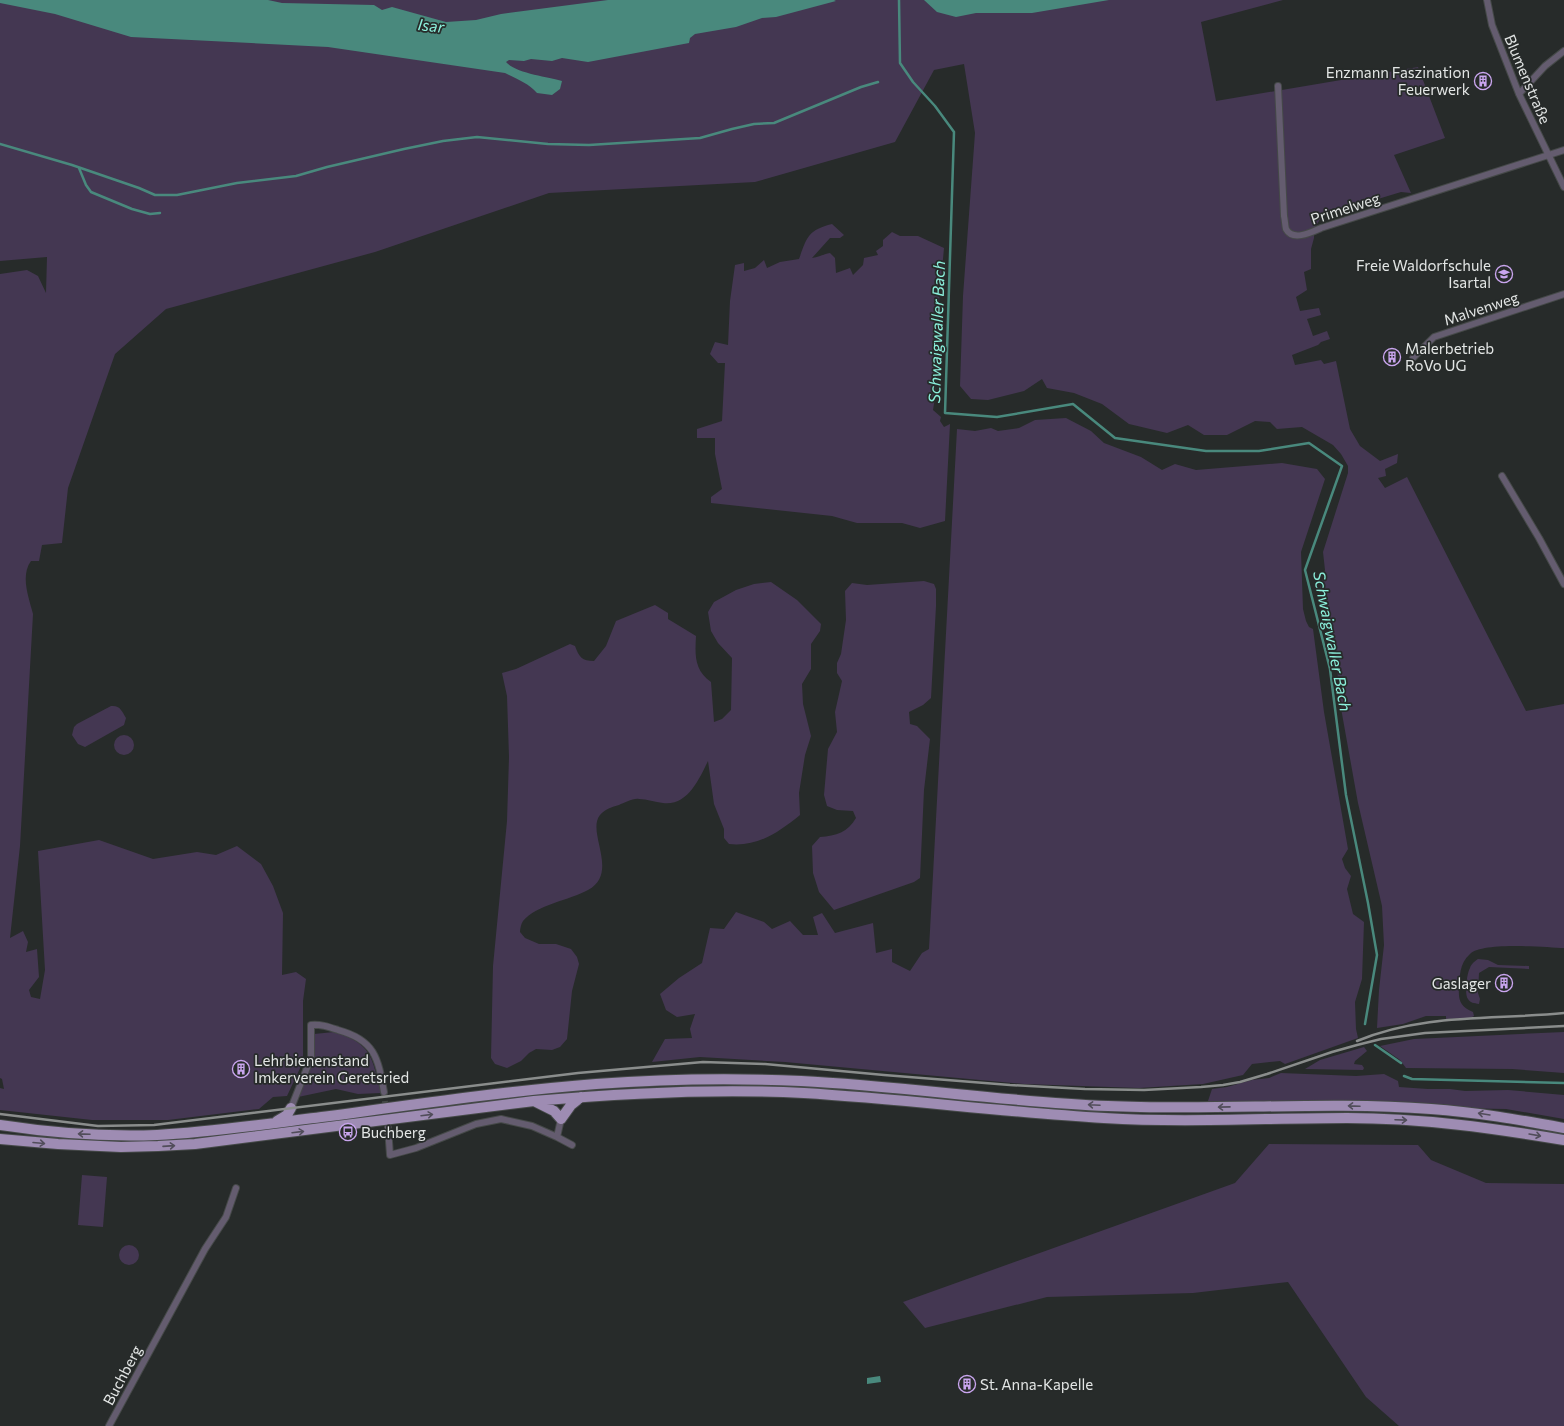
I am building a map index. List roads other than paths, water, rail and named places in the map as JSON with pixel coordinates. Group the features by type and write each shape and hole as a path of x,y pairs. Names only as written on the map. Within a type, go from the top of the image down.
{"main road":[{"path":"0,1125 60,1133 123,1135 193,1132 271,1124 537,1089 650,1080 722,1079 801,1081 1035,1102 1107,1106 1180,1108 1343,1106 1428,1109 1475,1113 1564,1128"},
{"path":"0,1139 121,1147 195,1144 534,1101 648,1092 722,1091 803,1093 1106,1118 1200,1120 1348,1118 1425,1121 1491,1128 1564,1140"},
{"path":"534,1101 547,1107 561,1118 571,1105 582,1097"},
{"path":"291,1108 294,1115 305,1119"},
{"path":"271,1124 286,1115 291,1108"}],"street":[{"name":"Blumenstraße","path":"1487,0 1492,25 1519,94 1564,187"},
{"path":"1519,94 1545,66 1564,52"},
{"name":"Primelweg","path":"1278,86 1284,216 1286,229 1291,233 1305,235 1321,228 1564,150"},
{"name":"Malvenweg","path":"1413,358 1434,337 1564,294"},
{"path":"1502,476 1539,538 1564,584"},
{"path":"291,1108 311,1058 311,1025 318,1024 350,1033 364,1041 374,1054 380,1066 384,1092"},
{"path":"557,1136 561,1118"},
{"path":"388,1128 390,1155 416,1148 476,1124 501,1119 532,1126 557,1136 572,1145"},
{"name":"Buchberg","path":"109,1426 205,1249 226,1217 236,1188"}],"water":[{"name":"Isar","path":"0,0 268,0 282,3 374,5 382,10 392,7 446,22 476,20 501,14 608,0 836,1 776,17 762,18 736,27 695,34 690,38 689,43 588,62 562,58 552,61 531,59 524,61 509,60 506,62 510,66 524,72 562,81 560,89 552,95 537,93 526,84 505,73 328,47 131,37 55,14 0,3"},
{"path":"924,0 1109,0 1032,13 976,13 956,17 937,12"},
{"path":"880,1376 881,1382 867,1384 867,1378"}],"waterway":[{"name":"Schwaigwaller Bach","path":"899,0 900,63 913,82 935,106 954,132 945,413 997,417 1073,404 1115,438 1206,451 1259,451 1309,443 1342,466 1305,570 1330,669 1346,795 1377,955 1365,1024"},
{"path":"0,144 72,165 155,195 177,195 237,183 296,176 327,167 404,149 443,141 477,137 548,144 589,145 700,138 754,124 774,123 861,87 878,82"},
{"path":"79,168 86,185 91,192 132,209 150,214 160,213"},
{"name":"Schwaigwaller Bach","path":"1375,1045 1401,1063"},
{"name":"Schwaigwaller Bach","path":"1404,1076 1412,1079 1564,1083"}],"tunnel":[{"path":"384,1092 387,1122"}],"railway":[{"path":"1357,1041 1382,1032 1433,1022 1459,1019 1564,1013"},
{"path":"0,1114 98,1126 154,1125 578,1073 703,1062 765,1064 1010,1085 1085,1089 1144,1090 1201,1087 1240,1082 1332,1052 1381,1039 1425,1033 1564,1026"}],"place":[{"name":"Enzmann Faszination Feuerwerk","path":"1483,81"},
{"name":"Freie Waldorfschule Isartal","path":"1504,274"},
{"name":"Malerbetrieb RoVo UG","path":"1392,357"},
{"name":"Gaslager","path":"1504,983"},
{"name":"Lehrbienenstand Imkerverein Geretsried","path":"241,1069"},
{"name":"Buchberg","path":"348,1132"},
{"name":"St. Anna-Kapelle","path":"967,1384"}]}
